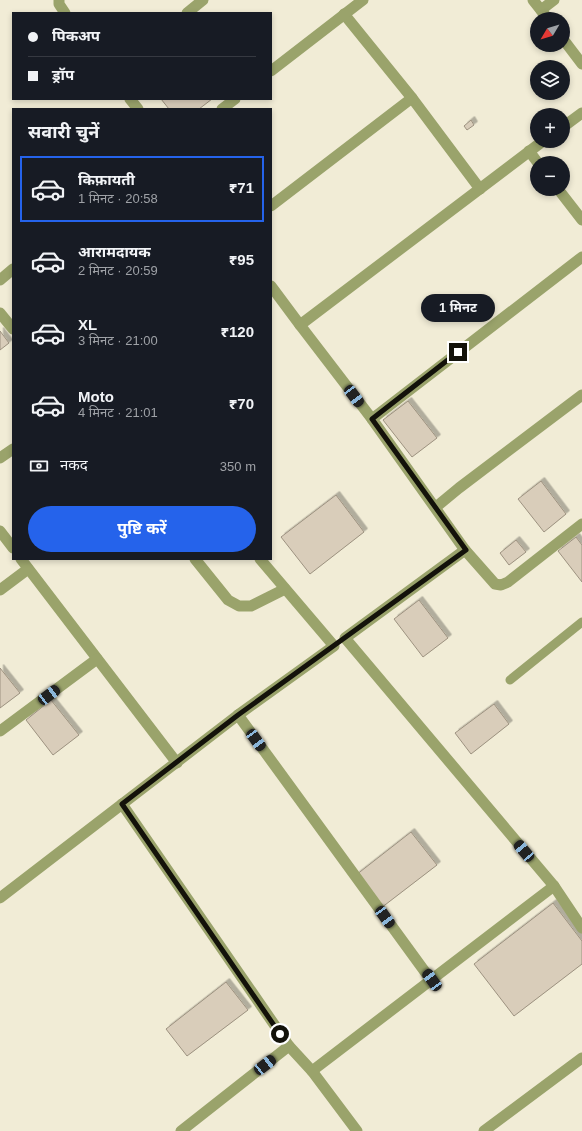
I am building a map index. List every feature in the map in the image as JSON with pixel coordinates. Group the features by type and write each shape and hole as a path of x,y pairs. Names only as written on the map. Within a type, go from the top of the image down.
{"street":[{"path":"59,0 59,4 64,12"},
{"path":"188,12 203,0"},
{"path":"272,70 363,0"},
{"path":"533,0 542,12"},
{"path":"545,12 554,0"},
{"path":"344,14 412,98 480,189"},
{"path":"570,48 582,64"},
{"path":"272,205 412,98"},
{"path":"131,100 137,108"},
{"path":"223,108 234,100"},
{"path":"570,122 582,113"},
{"path":"300,325 533,148"},
{"path":"529,151 533,156"},
{"path":"563,196 582,220"},
{"path":"372,419 582,257"},
{"path":"0,280 12,271"},
{"path":"272,287 372,419 466,550 495,584 501,585 508,582 582,524"},
{"path":"0,313 12,328"},
{"path":"436,508 459,488 582,395"},
{"path":"0,458 12,449"},
{"path":"0,531 12,547"},
{"path":"0,898 238,715 466,550"},
{"path":"22,560 176,763"},
{"path":"196,560 228,600 239,606 252,606 285,588"},
{"path":"261,560 334,646"},
{"path":"0,590 28,569"},
{"path":"345,638 554,886 582,928"},
{"path":"0,731 97,659"},
{"path":"238,715 432,980"},
{"path":"122,804 289,1046 312,1071 357,1131"},
{"path":"312,1071 554,886"},
{"path":"181,1131 289,1046"},
{"path":"484,1131 582,1058"}],"lane":[{"path":"510,680 582,622"}],"building":[{"path":"162,100 211,100 200,108 168,108"},
{"path":"471,120 474,125 467,130 464,126"},
{"path":"0,331 9,343 0,350"},
{"path":"408,401 437,438 412,457 383,420"},
{"path":"541,481 566,514 544,532 518,499"},
{"path":"336,495 364,532 310,574 281,537"},
{"path":"576,537 582,545 582,582 558,551"},
{"path":"516,540 526,552 509,565 500,553"},
{"path":"419,600 448,638 423,657 394,619"},
{"path":"0,668 20,693 0,708"},
{"path":"51,700 79,735 53,755 26,720"},
{"path":"494,704 509,724 471,754 455,733"},
{"path":"411,832 437,865 381,908 356,875"},
{"path":"553,903 582,941 582,964 514,1016 474,964"},
{"path":"226,982 248,1010 187,1056 166,1029"}],"route":[{"path":"280,1034 122,804 238,715 466,550 372,419 458,352"}]}
